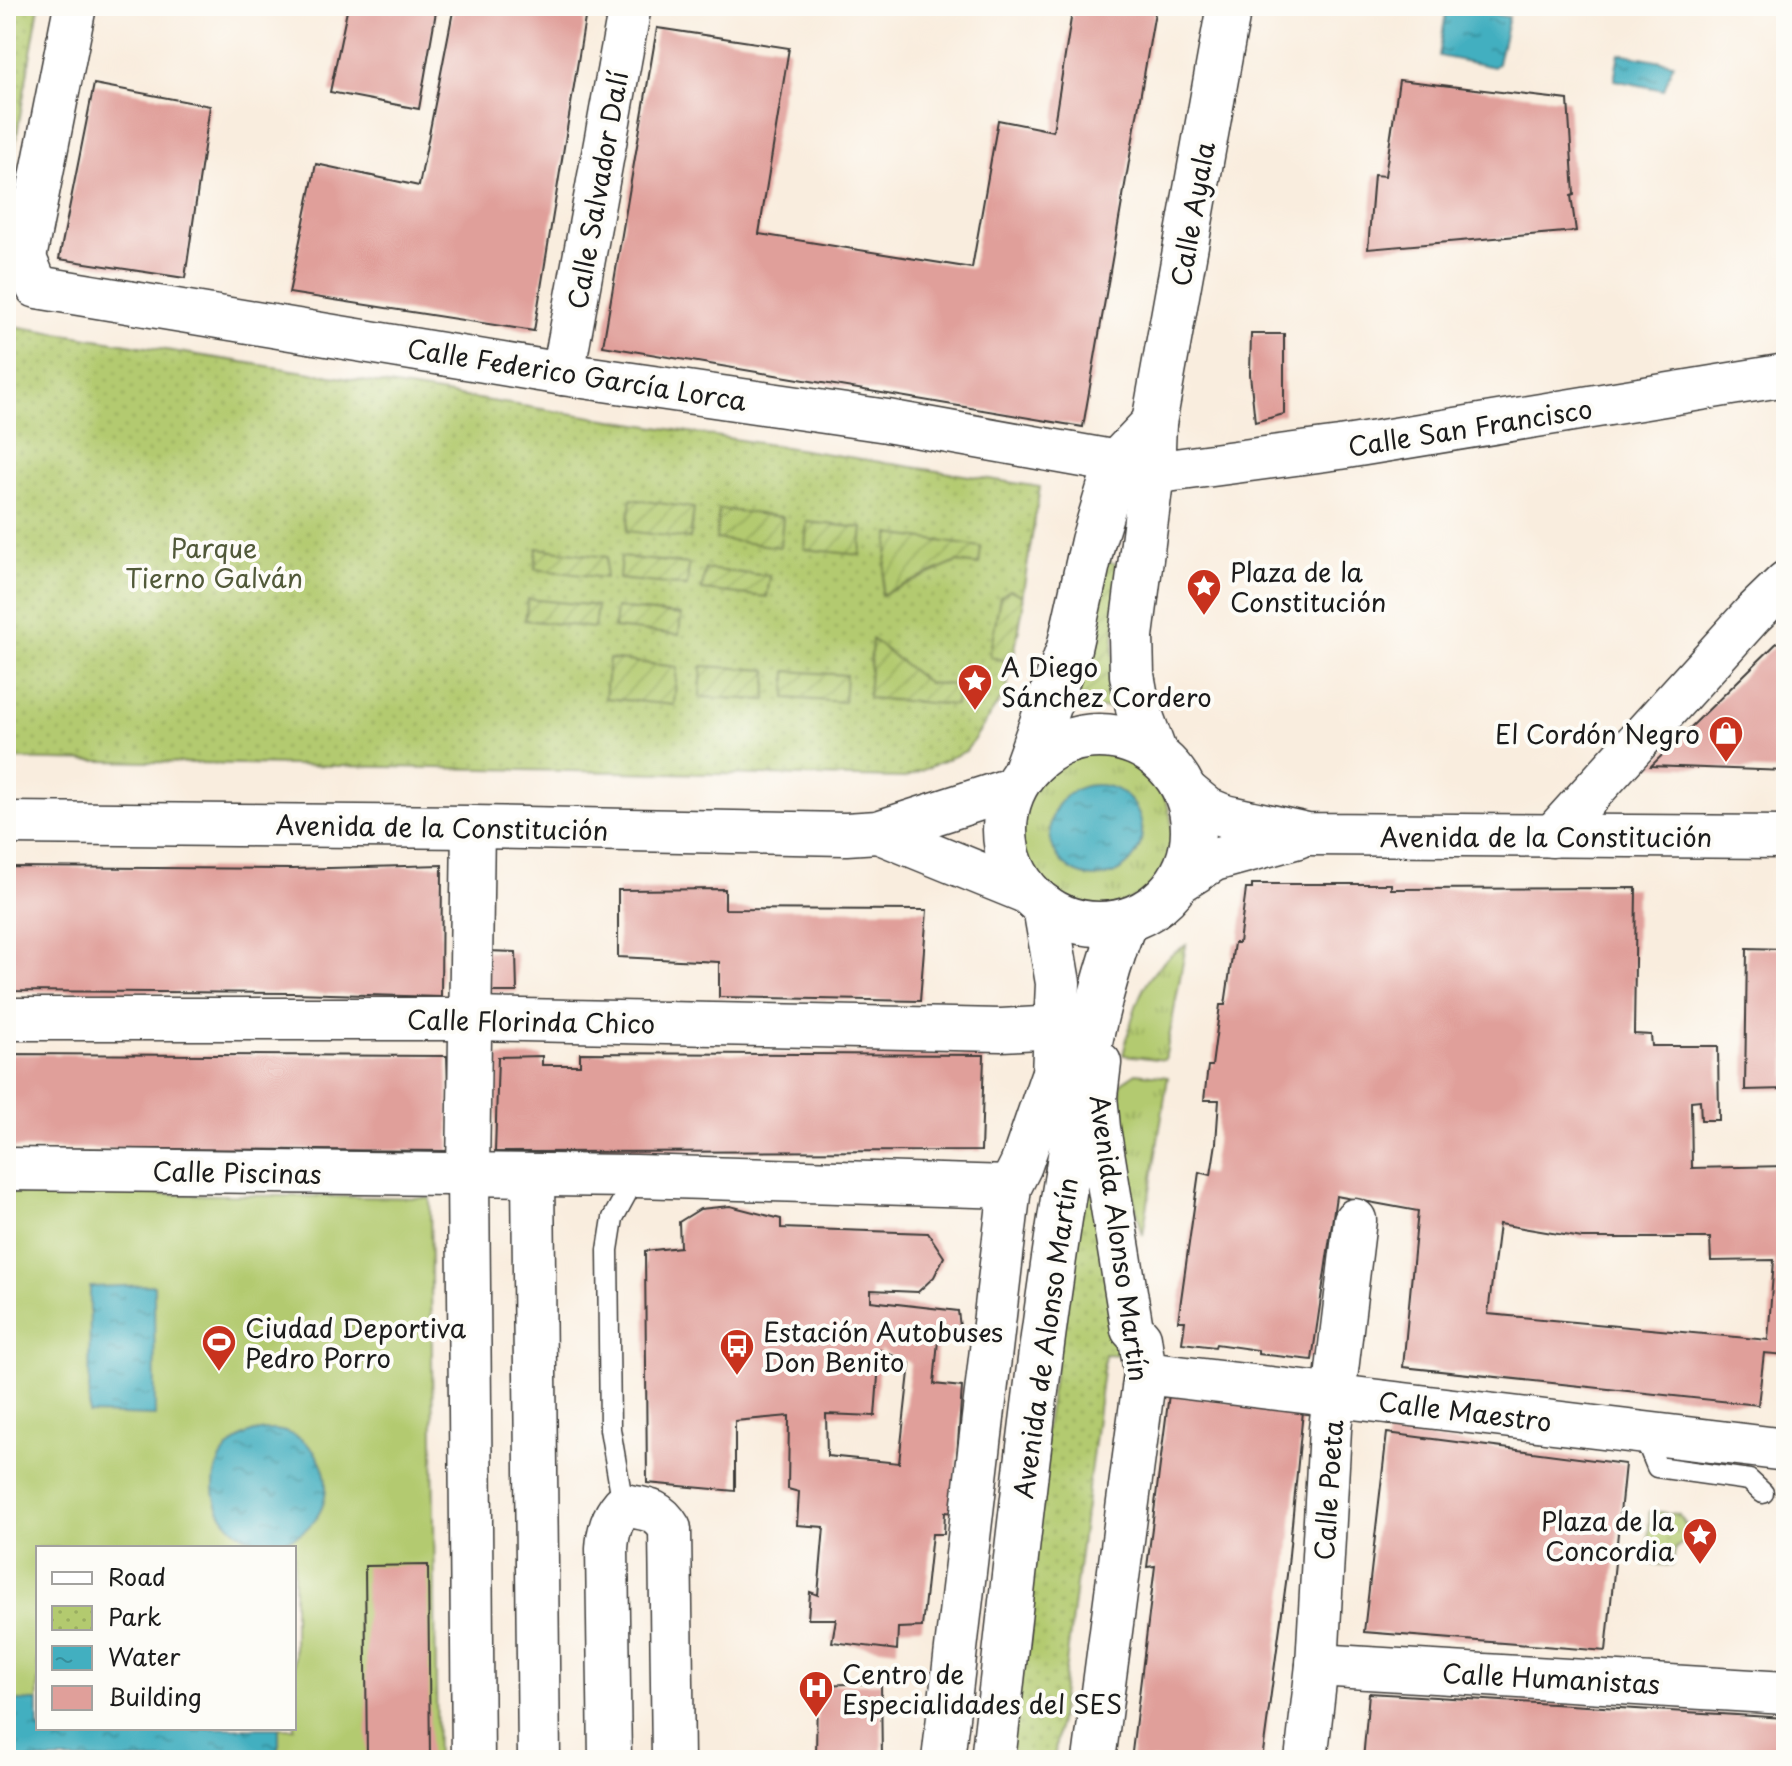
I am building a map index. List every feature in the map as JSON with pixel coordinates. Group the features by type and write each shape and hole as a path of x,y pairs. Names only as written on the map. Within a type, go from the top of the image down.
{"main road":[{"name":"Calle Ayala","path":"1020,779 1069,648 1093,541 1135,467 1154,423 1229,6"},
{"path":"1135,467 1132,675 1138,708 1155,754"},
{"path":"1102,735 1130,740 1155,754 1173,770 1185,790 1193,822 1190,855 1176,884 1119,938 1098,924 1069,920 1036,900 1013,870 1005,843 1005,815 1020,779 1047,750 1073,738 1102,735"},
{"name":"Avenida de Alonso Martín","path":"993,1760 1039,1366 1065,1054 1058,983 1036,900"},
{"name":"Avenida de Alonso Martín","path":"1065,1054 1119,938"}],"street":[{"name":"Calle Federico García Lorca","path":"75,6 25,258 37,287 563,374 887,421 1135,467"},
{"name":"Calle Salvador Dalí","path":"563,374 630,6"},
{"name":"Calle San Francisco","path":"1135,467 1340,448 1786,375"},
{"path":"1552,836 1753,614 1786,582"},
{"path":"878,832 1020,779"},
{"path":"1600,784 1644,836"},
{"name":"Avenida de la Constitución","path":"1185,790 1208,809 1225,816 1307,834 1786,837"},
{"name":"Avenida de la Constitución","path":"6,823 878,832"},
{"path":"473,827 468,1062 473,1760"},
{"path":"878,832 1036,900"},
{"name":"Avenida de la Constitución","path":"1176,884 1214,860 1307,834"},
{"name":"Avenida Alonso Martín","path":"1094,1760 1145,1373 1140,1338 1132,1329 1096,1096 1119,938"},
{"name":"Calle Florinda Chico","path":"6,1019 471,1019 1001,1030 1065,1054"},
{"name":"Avenida de Alonso Martín","path":"943,1760 1010,1187 1065,1054"},
{"name":"Calle Piscinas","path":"6,1169 636,1176 1010,1187"},
{"path":"533,1175 539,1760"},
{"name":"Calle Poeta","path":"1306,1760 1317,1665 1334,1396 1355,1220"},
{"name":"Calle Maestro","path":"1145,1373 1786,1450"},
{"path":"610,1760 607,1549 609,1530 623,1505 650,1510 662,1516 670,1529 673,1760"},
{"name":"Calle Humanistas","path":"1317,1665 1786,1693"}],"lane":[{"path":"623,1505 610,1429 608,1250 613,1218 636,1176"},
{"path":"1643,1433 1657,1467 1749,1480 1763,1493"}],"green space":[{"path":"6,6 39,6 6,198"},
{"name":"Parque Tierno Galván","path":"6,325 1040,487 1007,690 966,751 905,778 6,759"},
{"path":"631,499 694,508 690,539 627,531"},
{"path":"719,509 783,517 780,547 716,539"},
{"path":"807,522 863,528 860,555 805,549"},
{"path":"890,534 981,547 979,565 957,562 881,595"},
{"path":"537,548 607,557 605,578 535,569"},
{"path":"621,557 689,564 687,586 619,579"},
{"path":"1104,561 1119,564 1112,672 1115,708 1069,708"},
{"path":"705,569 770,576 767,597 702,590"},
{"path":"1010,590 1022,595 1023,607 1014,654 1005,661 991,657 990,652 1000,597"},
{"path":"528,599 597,606 594,628 525,620"},
{"path":"616,608 681,615 679,635 614,628"},
{"path":"872,639 928,683 957,685 955,705 868,698"},
{"path":"609,659 677,667 674,705 605,698"},
{"path":"702,666 768,670 766,700 700,697"},
{"path":"787,671 846,675 844,702 786,698"},
{"path":"1094,753 1124,759 1149,776 1166,801 1172,831 1166,861 1149,886 1124,903 1094,909 1064,903 1039,886 1022,861 1016,831 1022,801 1039,776 1064,759"},
{"path":"1186,945 1165,1060 1123,1055 1136,1006 1149,979 1158,967"},
{"path":"1136,1073 1168,1077 1143,1235 1119,1142 1121,1083"},
{"path":"1088,1161 1127,1355 1105,1354 1054,1760 993,1760"},
{"name":"Ciudad Deportiva Pedro Porro","path":"6,1192 430,1198 437,1760 6,1760"},
{"path":"1650,1511 1678,1514 1692,1533 1675,1550 1672,1566 1647,1563"}],"water":[{"path":"1447,6 1509,17 1498,63 1494,67 1439,56"},
{"path":"1619,53 1673,63 1664,90 1614,80"},
{"path":"1096,785 1114,788 1129,798 1139,813 1142,831 1139,849 1129,864 1114,874 1096,877 1078,874 1063,864 1053,849 1050,831 1053,813 1063,798 1078,788"},
{"path":"154,1285 155,1416 89,1414 90,1287"},
{"path":"270,1430 291,1434 310,1446 322,1465 326,1486 322,1507 310,1526 291,1538 270,1542 249,1538 230,1526 218,1507 214,1486 218,1465 230,1446 249,1434"},
{"path":"15,1701 36,1701 36,1730 279,1730 279,1760 14,1760"}],"building":[{"path":"348,6 437,6 419,109 330,92"},
{"path":"454,6 587,6 534,331 289,293 316,164 419,186"},
{"path":"1073,6 1156,6 1083,427 603,346 657,28 789,48 759,234 972,268 998,120 1053,131"},
{"path":"1399,80 1568,100 1574,195 1571,196 1576,231 1368,249 1374,175 1385,176"},
{"path":"94,84 210,106 185,278 59,259"},
{"path":"1251,334 1284,334 1284,414 1255,422 1250,374"},
{"path":"1786,634 1786,771 1651,766"},
{"path":"442,865 441,997 6,991 6,867 292,869"},
{"path":"1252,884 1391,884 1391,889 1636,888 1634,1034 1651,1035 1652,1046 1718,1046 1719,1120 1701,1120 1700,1100 1691,1101 1692,1168 1786,1166 1786,1355 1764,1353 1758,1405 1403,1367 1418,1211 1336,1196 1312,1360 1258,1354 1258,1350 1216,1344 1215,1347 1182,1343 1185,1321 1178,1321 1199,1172 1211,1175 1216,1143 1219,1100 1204,1100 1208,1066 1212,1066 1220,1005 1225,1005 1234,943 1239,943 1246,889 1252,889","holes":["1499,1224 1582,1238 1710,1238 1711,1261 1774,1260 1768,1340 1488,1314"]},
{"path":"725,889 725,909 927,910 920,1001 719,997 719,962 618,957 618,890"},
{"path":"1747,948 1786,949 1786,1089 1745,1090"},
{"path":"486,951 516,952 517,992 483,992"},
{"path":"580,1053 984,1055 981,1151 495,1152 498,1057 542,1056 542,1065 580,1065"},
{"path":"6,1054 447,1056 450,1151 6,1148"},
{"name":"Estación Autobuses Don Benito","path":"730,1206 781,1219 781,1228 928,1233 944,1257 934,1277 918,1292 871,1290 871,1301 958,1311 961,1335 938,1340 934,1384 962,1387 953,1513 945,1512 944,1534 932,1534 922,1627 898,1628 897,1650 832,1642 836,1619 808,1619 810,1592 818,1595 824,1527 797,1525 799,1492 788,1489 789,1416 735,1421 735,1491 647,1483 645,1251 680,1247 679,1222 700,1209","holes":["880,1350 910,1363 899,1463 827,1456 826,1414 875,1416"]},
{"path":"1169,1394 1303,1411 1287,1575 1262,1760 1131,1760 1155,1566 1147,1567"},
{"path":"1387,1433 1625,1464 1606,1651 1364,1632"},
{"path":"428,1565 430,1760 367,1760 365,1566"},
{"path":"881,1683 882,1760 816,1760 817,1685"},
{"path":"1369,1693 1786,1718 1786,1760 1363,1760"}],"place":[{"name":"Plaza de la Constitución","path":"1204,617"},
{"name":"A Diego Sánchez Cordero","path":"975,712"},
{"name":"El Cordón Negro","path":"1726,764"},
{"name":"Ciudad Deportiva Pedro Porro","path":"219,1373"},
{"name":"Estación Autobuses Don Benito","path":"737,1377"},
{"name":"Plaza de la Concordia","path":"1700,1566"},
{"name":"Centro de Especialidades del SES","path":"816,1719"}]}
